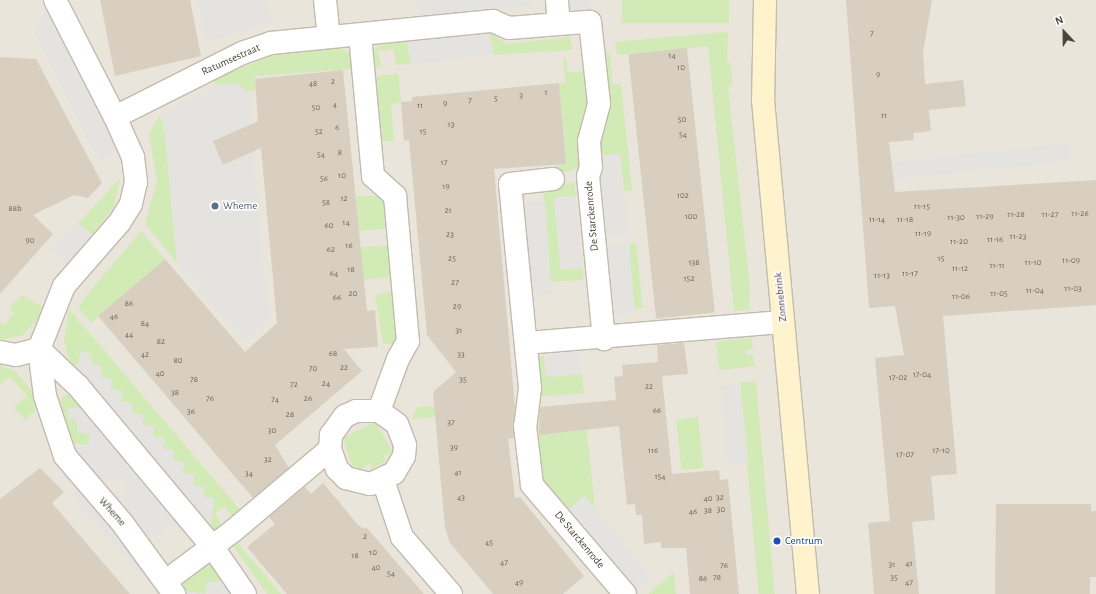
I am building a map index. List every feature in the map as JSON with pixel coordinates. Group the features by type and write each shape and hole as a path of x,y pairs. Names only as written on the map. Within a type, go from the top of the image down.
{"street":[{"path":"38,349 64,286 119,223 131,204 136,182 133,157 115,117 55,0"},
{"path":"325,0 329,37"},
{"path":"557,0 558,24"},
{"name":"Zonnebrink","path":"765,0 763,100 808,594"},
{"name":"Ratumsestraat","path":"115,117 256,48 329,37 493,21 510,28 590,22"},
{"name":"De Starckenrode","path":"590,22 599,104 589,141 592,167 588,176 604,339"},
{"path":"360,34 373,176 396,196 408,341 398,359 379,411"},
{"name":"De Starckenrode","path":"553,179 510,184 530,388 525,426 532,484 625,594"},
{"path":"526,343 589,337 604,339 783,322"},
{"path":"0,352 16,355 38,349"},
{"path":"38,349 78,386 212,546 245,594"},
{"name":"Wheme","path":"38,349 45,396 65,456 123,524 170,588 212,546 330,449"},
{"path":"362,410 379,411 397,424 405,445 399,467 383,480 370,484 346,478 337,469 330,449 332,435 345,416 362,410"},
{"path":"383,480 402,537 451,594"}],"shaded area":[{"path":"0,0 1096,0 1096,594 0,594"},
{"path":"197,0 268,0 272,22 206,43"},
{"path":"416,0 531,0 532,6 418,16"},
{"path":"567,0 591,0 591,11 567,11"},
{"path":"46,10 118,153 112,151 105,161 99,161 33,31"},
{"path":"490,32 493,55 410,65 408,42"},
{"name":"Wheme","path":"236,83 248,91 264,276 272,317 244,340 177,263 164,125 159,116 215,85"},
{"path":"1070,143 1072,161 887,180 885,162"},
{"path":"620,154 629,236 608,238 599,156"},
{"path":"576,196 582,268 560,270 554,198"},
{"path":"545,201 552,295 530,296 523,203"},
{"path":"77,221 92,235 65,265 50,250"},
{"path":"629,243 635,314 614,316 608,245"},
{"path":"80,352 92,354 91,364 102,366 101,377 112,379 111,389 122,391 121,401 133,403 131,413 144,415 142,425 155,426 153,436 165,438 163,448 175,451 173,460 185,462 183,473 195,474 193,485 205,487 203,496 215,499 210,528 74,365 78,366"},
{"path":"580,352 582,374 546,377 544,355"},
{"path":"740,384 748,464 728,466 720,386"},
{"path":"68,408 83,408 187,527 163,525 162,536 145,538 105,491 126,492 127,481 102,479 97,482 70,444 89,445 89,434 77,432 77,420 68,420"},
{"path":"76,487 148,573 137,571 75,499"},
{"path":"584,496 652,577 638,589 569,508"},
{"path":"225,581 236,594 206,594 207,582"},
{"path":"184,591 206,594 186,594"}],"green space":[{"path":"622,0 729,0 729,23 622,23"},
{"path":"490,32 506,44 570,37 572,50 493,55"},
{"path":"725,32 728,33 727,62 731,63 732,85 728,86 750,288 749,310 734,311 708,46 617,55 615,42"},
{"path":"407,41 410,64 396,65 394,49 378,51 381,67 373,68 372,57 377,46"},
{"path":"340,47 349,53 353,69 254,76 255,90 248,91 254,162 236,83 215,85 214,79 271,56"},
{"path":"602,54 610,54 613,85 621,84 632,190 624,191 620,154 599,156"},
{"path":"563,58 566,58 568,73 583,71 582,60 585,60 589,103 580,167 557,175 556,164 566,164 559,83 565,83"},
{"path":"398,74 401,102 391,104 394,141 381,142 374,76"},
{"path":"159,116 164,125 177,263 145,224 157,181 149,134"},
{"path":"120,178 114,207 92,235 79,223"},
{"path":"574,182 576,196 554,198 561,269 582,268 584,280 551,282 543,189"},
{"path":"356,196 380,196 386,201 389,228 359,231"},
{"path":"141,231 165,259 91,323 79,308 82,301"},
{"path":"629,243 636,243 643,308 634,309"},
{"path":"390,245 393,277 363,279 360,248"},
{"path":"394,292 398,334 396,343 383,344 375,295"},
{"path":"22,295 43,307 40,316 23,335 0,340 0,322 4,325 14,313 9,307"},
{"path":"69,309 241,511 233,518 225,506 215,513 222,525 213,531 203,496 100,377 74,365 69,359 64,341"},
{"path":"751,337 753,350 746,350 746,355 753,355 755,366 719,370 716,342"},
{"path":"537,356 544,356 546,377 582,374 584,393 538,397"},
{"path":"0,365 16,372 32,391 37,409 26,420 14,408 27,395 9,377 0,385"},
{"path":"756,381 775,594 759,594 740,382"},
{"path":"71,393 84,408 68,420 77,420 89,433 89,445 70,444 59,407 62,397"},
{"path":"463,403 464,414 412,419 417,407"},
{"path":"548,406 551,434 579,431 586,422 595,508 584,496 566,511 542,483 537,407"},
{"path":"698,417 703,468 681,470 676,419"},
{"path":"375,422 393,452 384,456 386,461 372,469 370,464 359,470 357,466 353,468 343,438"},
{"path":"237,542 281,594 267,594 233,546"},
{"path":"206,564 215,567 225,581 207,594 184,591 184,580"},
{"path":"674,572 676,594 648,594"}],"building":[{"path":"100,0 190,0 201,56 115,76"},
{"path":"846,0 932,0 923,53 925,84 963,80 966,106 929,110 931,131 913,133 914,140 889,142 895,192 1096,180 1096,305 943,316 957,474 931,476 935,520 912,522 919,594 874,594 868,523 890,521 875,358 904,355 895,306 869,308"},
{"path":"687,48 715,313 656,319 628,54"},
{"path":"0,57 36,59 102,183 88,198 74,195 33,215 53,234 0,294"},
{"name":"Wheme","path":"343,70 367,311 375,310 378,347 344,349 362,371 275,445 289,468 253,498 98,316 165,259 245,352 277,323 261,148 223,165 213,141 258,121 255,79"},
{"path":"559,83 566,164 494,169 515,407 514,438 508,439 515,498 520,497 584,576 563,594 493,594 450,543 445,528 433,392 456,372 427,335 409,140 404,141 401,102 412,101 412,97"},
{"path":"684,343 688,374 662,376 672,474 719,470 720,480 728,479 739,594 690,594 686,548 661,548 661,542 644,544 642,515 636,515 635,504 627,505 619,426 539,435 540,407 616,400 614,377 623,376 622,365 658,362 657,345"},
{"path":"40,468 64,492 52,503 130,594 0,594 0,499"},
{"path":"323,483 358,525 364,529 366,527 424,594 287,594 247,547 275,524 269,517 305,487 311,494"},
{"path":"996,504 1091,504 1091,511 1096,511 1096,577 1090,577 1090,594 995,594"}],"place":[{"name":"Wheme","path":"215,206"},
{"name":"Centrum","path":"777,541"}]}
